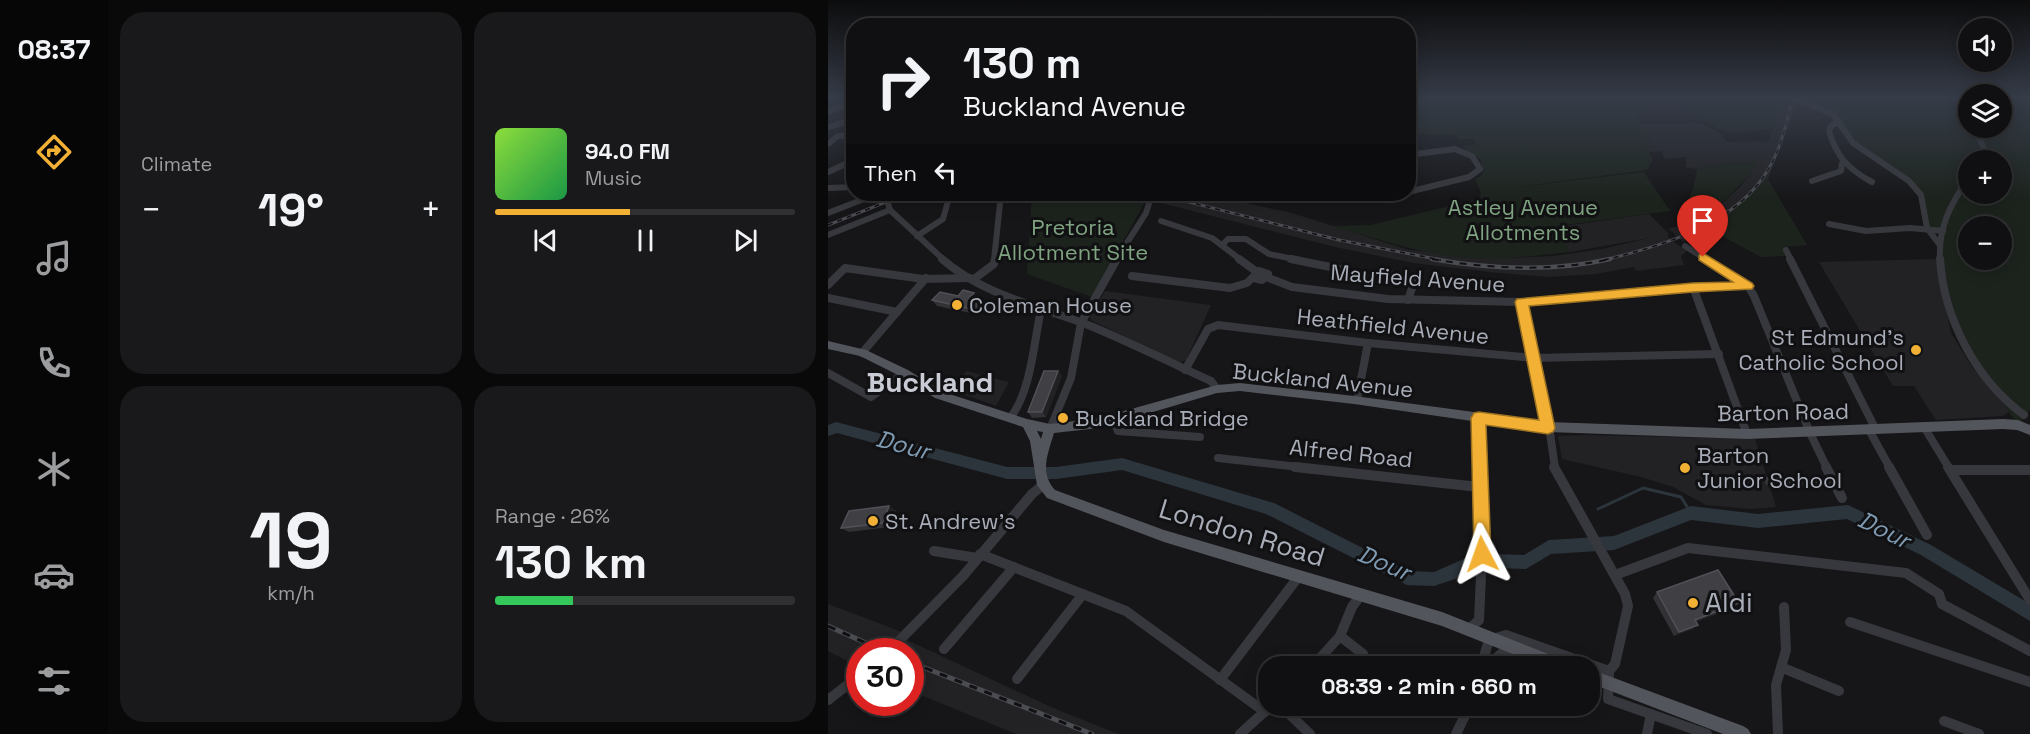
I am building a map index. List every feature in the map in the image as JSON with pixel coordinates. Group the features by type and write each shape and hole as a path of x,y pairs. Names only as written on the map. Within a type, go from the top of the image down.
{"main road":[{"name":"Buckland Avenue","path":"828,345 862,353 904,373 939,395 1027,424 1050,429 1060,430 1113,420 1217,389 1240,387 1357,400 1548,428"},
{"name":"Barton Road","path":"1548,428 1747,434 1810,433 1924,427 2024,417"},
{"path":"2024,417 2030,430"},
{"path":"1027,424 1036,440 1041,460 1042,482"},
{"path":"1041,460 1050,429"},
{"name":"London Road","path":"1042,482 1051,494 1154,533 1442,619 1489,640 1534,656"},
{"name":"London Road","path":"1600,677 1609,677 1740,733"}],"street":[{"path":"1830,132 1842,163 1856,174 1872,182"},
{"path":"1846,132 1853,143 1917,188 1921,195 1927,228 1939,244"},
{"path":"828,144 838,136 846,136"},
{"path":"1416,154 1455,149 1472,156 1480,169 1469,177 1416,190"},
{"path":"1840,171 1842,163"},
{"path":"828,172 846,164"},
{"path":"1812,181 1840,171 1856,174"},
{"path":"828,188 846,188"},
{"path":"1958,193 1953,200 1939,244 1945,287 1958,334 1977,367 2012,408 2024,417"},
{"path":"828,213 877,201"},
{"path":"828,235 882,201"},
{"path":"887,201 917,236 947,263 972,278 1007,297 1081,323 1211,381 1217,389"},
{"path":"917,236 943,219 948,201"},
{"path":"828,285 845,268 926,278 957,280 972,278 994,264 1000,201"},
{"path":"1050,429 1072,373 1081,323 1151,201"},
{"path":"1161,220 1198,232 1222,245 1256,275"},
{"path":"1829,224 1866,231 1927,228 1943,231"},
{"path":"1222,245 1228,239 1246,239 1269,254 1345,270"},
{"path":"1685,246 1748,286 1810,433 1842,498"},
{"path":"1786,250 1872,430 1927,535"},
{"name":"Mayfield Avenue","path":"1132,276 1143,274 1230,288 1247,283 1256,275 1259,280 1266,277 1292,287 1408,300 1521,302 1693,287 1748,286"},
{"path":"1387,274 1413,278 1414,282 1408,300"},
{"path":"862,353 926,278"},
{"path":"1693,287 1747,434"},
{"path":"828,298 862,304 876,310 897,312"},
{"path":"1521,302 1554,466 1625,594 1628,606 1606,696 1608,699 1707,734"},
{"path":"1010,418 1019,406 1024,393 1041,309"},
{"name":"Heathfield Avenue","path":"1185,370 1208,329 1218,325 1368,343 1534,358 1719,354"},
{"path":"1357,400 1368,343"},
{"path":"828,374 845,381 864,396 871,397 904,373"},
{"path":"1468,630 1479,620 1482,574 1479,418"},
{"path":"1113,420 1114,428 1124,432 1200,437"},
{"path":"1924,427 2030,599"},
{"name":"Alfred Road","path":"1218,458 1479,487"},
{"path":"1952,470 2030,470"},
{"path":"1770,481 1834,482"},
{"path":"904,638 1042,482"},
{"path":"951,543 939,552 978,556 1014,567 1126,611 1221,680 1258,702"},
{"path":"1614,575 1688,548 1906,573 1939,594 1942,604 2030,651"},
{"path":"944,649 1014,567"},
{"path":"1221,680 1299,576"},
{"path":"1017,680 1083,594"},
{"path":"1322,656 1340,636 1352,607 1360,596"},
{"path":"1778,734 1776,685 1786,650 1784,607"},
{"path":"1850,622 2030,682"},
{"name":"London Road","path":"1489,640 1501,635 1519,638 1609,677"},
{"path":"1340,636 1363,654 1362,656"},
{"path":"1484,656 1489,640"},
{"path":"1499,656 1502,653 1521,651"},
{"path":"1782,668 1839,690"},
{"path":"828,700 846,686"},
{"path":"1647,734 1651,714"},
{"path":"1240,734 1259,716"},
{"path":"1291,716 1310,734"},
{"path":"1456,734 1465,716"},
{"path":"1944,721 1979,734"}],"shaded area":[{"path":"1645,132 1719,132 1727,142 1767,141 1767,145 1771,132 1786,132 1768,179 1721,220 1683,242 1669,229 1697,219 1722,203 1740,187 1759,161 1704,166 1697,169 1686,167 1686,157 1665,159 1661,151 1649,152 1646,148 1653,147"},
{"path":"1161,201 1237,201 1292,213 1409,250 1507,258 1554,256 1602,249 1649,238 1570,252 1556,227 1649,214 1669,234 1667,236 1688,250 1681,256 1684,265 1636,271 1634,267 1596,274 1547,277 1489,272 1413,263 1335,247 1161,203"},
{"name":"St Edmund's Catholic School","path":"1936,259 1951,333 1972,367 2010,411 2003,416 1936,420 1914,386 1893,386 1819,262"},
{"path":"1105,291 1211,305 1186,360 1179,363 1091,320 1090,316"},
{"path":"967,371 1009,382 996,406 948,389"},
{"name":"Barton Junior School","path":"1558,436 1755,439 1776,507 1751,509 1706,505 1673,487 1641,477 1562,459"},
{"path":"828,604 902,632 895,638 846,638 846,660 828,651"},
{"path":"924,648 1051,707 1118,734 1016,734 924,696"}],"green space":[{"name":"Astley Avenue Allotments","path":"1416,132 1646,132 1654,147 1646,148 1653,160 1647,170 1509,188 1644,172 1670,211 1557,226 1570,252 1484,259 1418,250 1332,226 1371,225 1479,199 1481,192 1475,180 1483,174 1481,160 1461,146 1474,145 1475,139 1458,139 1457,135 1416,134"},
{"path":"1846,132 1958,132 1958,138 2012,138 2012,132 2030,132 2030,410 2018,425 1993,389 1965,338 1951,299 1941,243 1943,231 1927,228 1917,188 1853,143"},
{"path":"1759,161 1733,192 1710,211 1701,216 1685,206 1693,190 1697,169 1704,166"},
{"path":"1768,179 1807,245 1783,247 1787,256 1761,257 1709,229"},
{"name":"Pretoria Allotment Site","path":"1032,201 1145,201 1092,297 1027,274"}],"building":[{"path":"963,290 974,293 969,298 983,302 976,310 932,300 940,292 958,296"},
{"path":"1044,371 1058,371 1042,412 1028,412"},
{"path":"889,506 883,523 841,528 849,511"},
{"name":"Aldi","path":"1718,570 1739,603 1695,620 1698,625 1679,632 1657,592"}],"waterway":[{"name":"Dour","path":"828,431 836,427 1007,473 1056,473 1122,464 1269,508 1407,578 1434,579 1450,574 1466,565 1493,561 1526,562 1549,547 1614,543 1691,513 1758,521 1848,512 1926,550 2030,613"},
{"path":"1598,509 1643,488 1681,497 1691,513"}],"railway":[{"path":"1604,260 1674,240 1697,230 1738,204 1769,168 1783,132"},
{"path":"828,225 888,201"},
{"path":"1185,201 1339,240 1441,260"},
{"path":"1432,259 1521,268 1566,266 1610,259"},
{"path":"828,626 855,638"},
{"path":"924,668 1092,734"}],"place":[{"name":"Coleman House","path":"957,305"},
{"name":"St Edmund's Catholic School","path":"1916,350"},
{"name":"Buckland Bridge","path":"1063,418"},
{"name":"Barton Junior School","path":"1685,468"},
{"name":"St. Andrew's","path":"873,521"},
{"name":"Aldi","path":"1693,603"}],"district":[{"name":"Buckland","path":"930,382"}],"route":[{"path":"1482,554 1479,418 1548,428 1548,418 1521,302 1693,287 1748,286 1703,257"}]}
